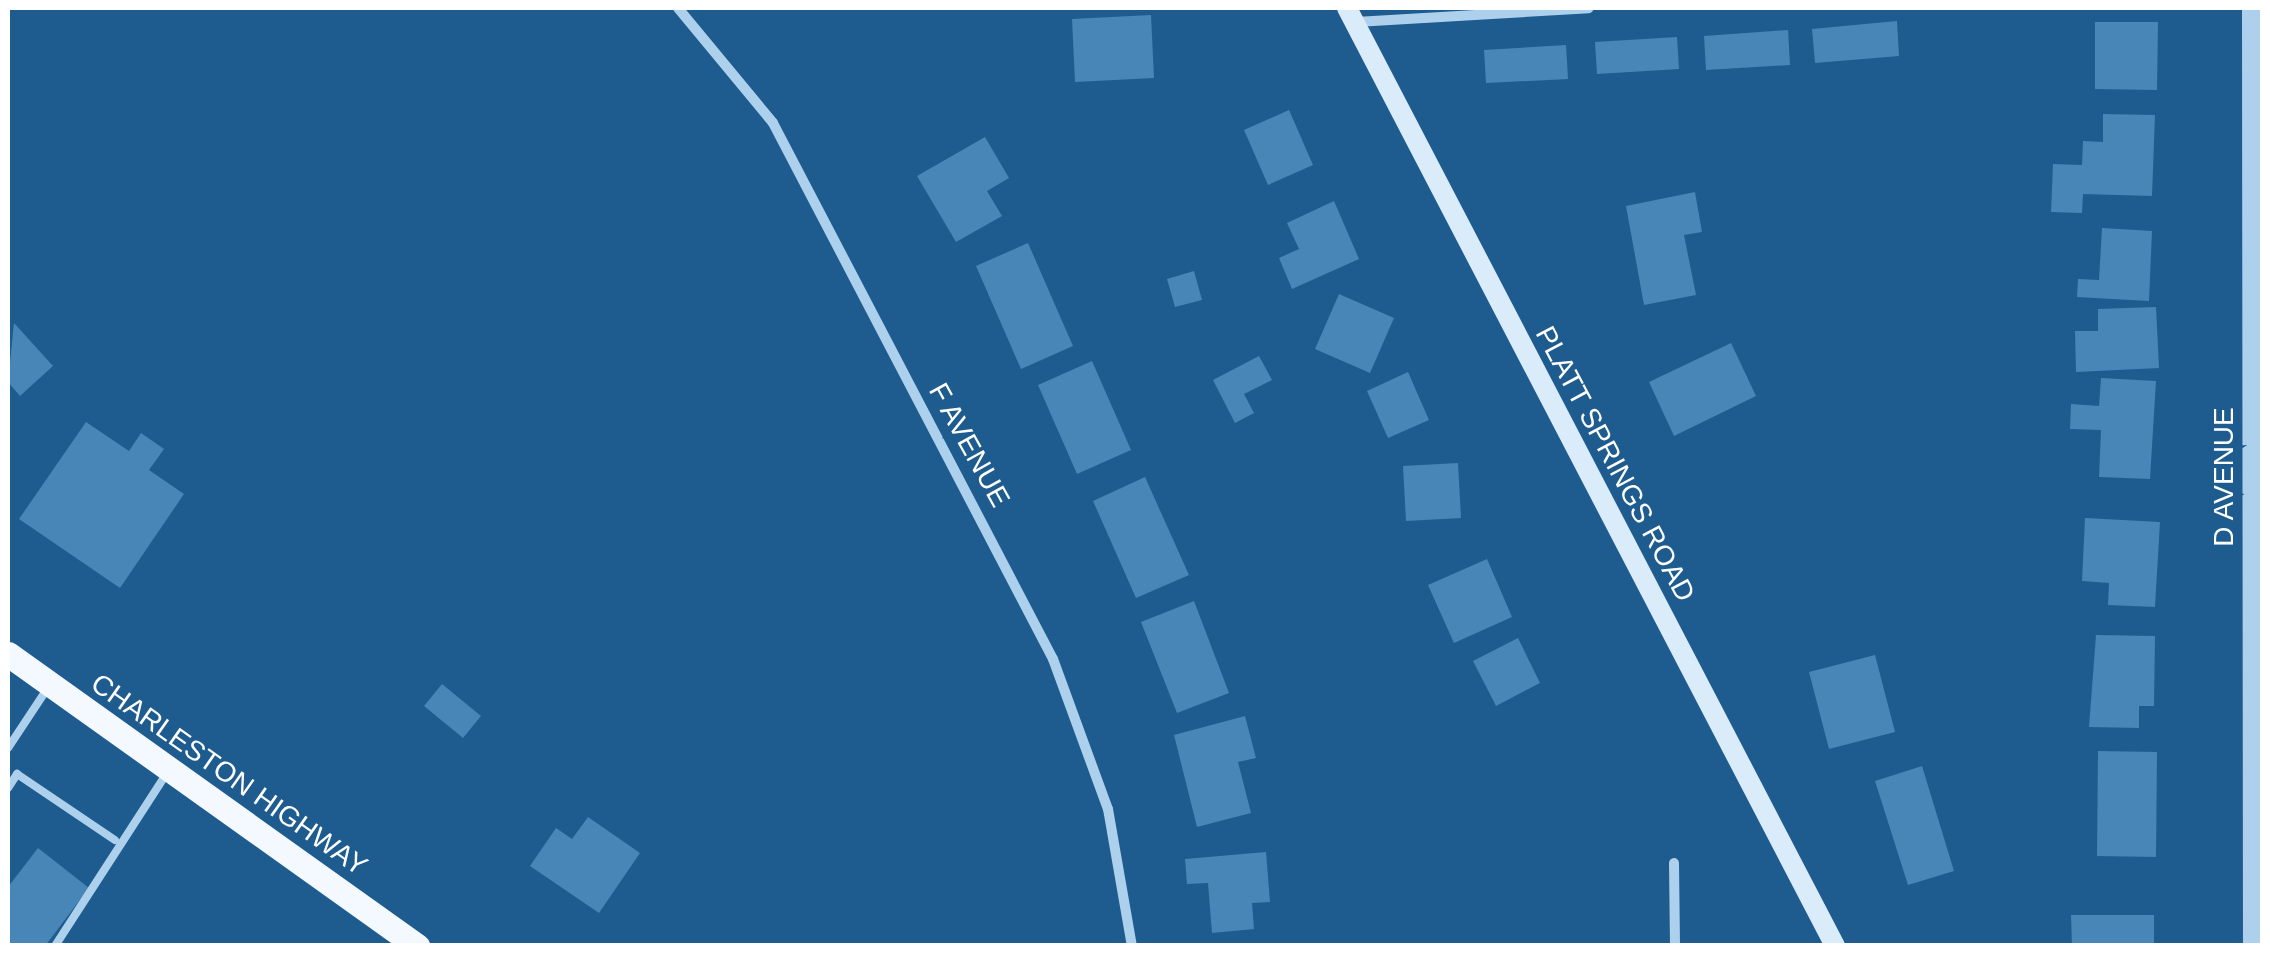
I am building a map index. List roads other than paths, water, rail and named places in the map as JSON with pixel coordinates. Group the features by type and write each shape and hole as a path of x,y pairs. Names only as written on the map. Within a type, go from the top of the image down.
{"main road":[{"name":"PLATT SPRINGS ROAD","path":"1351,15 1835,946"},
{"name":"CHARLESTON HIGHWAY","path":"8,654 417,946"}],"street":[{"name":"F AVENUE","path":"678,8 773,123 1053,659 1108,809 1132,946"},
{"path":"1351,15 1589,8"},
{"name":"D AVENUE","path":"2251,8 2252,946"},
{"path":"1674,863 1676,946"}],"lane":[{"path":"8,748 50,684"},
{"path":"8,768 116,840"},
{"path":"55,946 93,894 116,840 170,770"},
{"path":"8,788 17,774"}]}
